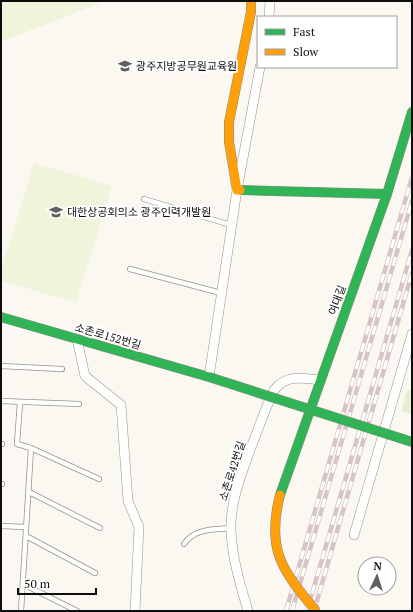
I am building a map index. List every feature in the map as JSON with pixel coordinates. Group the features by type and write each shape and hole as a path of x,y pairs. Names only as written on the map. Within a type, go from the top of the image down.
{"street":[{"path":"237,190 229,142 229,122 252,12 251,1"},
{"path":"269,16 270,1"},
{"path":"209,377 237,190 260,68"},
{"name":"여대길","path":"316,611 290,581 280,563 273,530 274,514 320,380 387,194 412,112"},
{"path":"237,190 387,194"},
{"name":"소촌로152번길","path":"1,317 209,377 412,442"},
{"path":"354,535 412,334"},
{"path":"77,339 85,376 120,406 128,502 139,527 135,611"},
{"name":"소촌로42번길","path":"248,611 235,566 231,528 232,505 237,487 274,390 280,382 288,379 320,380"}],"lane":[{"path":"144,199 232,225"},
{"path":"130,269 221,293"},
{"path":"1,366 62,369"},
{"path":"1,401 79,404"},
{"path":"20,402 17,444 31,448 100,479"},
{"path":"21,611 31,448"},
{"path":"29,492 100,528"},
{"path":"1,526 26,527"},
{"path":"184,544 190,535 231,528"},
{"path":"26,536 95,573"},
{"path":"23,584 77,611"}],"green space":[{"path":"1,1 105,1 1,42"},
{"path":"34,163 112,186 76,303 1,280 1,271"},
{"path":"407,390 412,391 412,414 401,411"}],"railway":[{"path":"286,611 412,177"},
{"path":"292,611 412,201"},
{"path":"307,611 412,250"},
{"path":"314,611 412,273"}],"traffic: fast":[{"path":"280,495 387,194 412,112"},
{"path":"240,190 387,194"},
{"path":"1,317 209,377"},
{"path":"209,377 412,442"}],"traffic: slow":[{"path":"240,190 237,190 229,142 229,122 251,12 251,1"},
{"path":"280,495 276,514 275,531 276,545 280,558 294,583 316,611"}],"place":[{"name":"광주지방공무원교육원","path":"125,66"},
{"name":"대한상공회의소 광주인력개발원","path":"56,212"}]}
